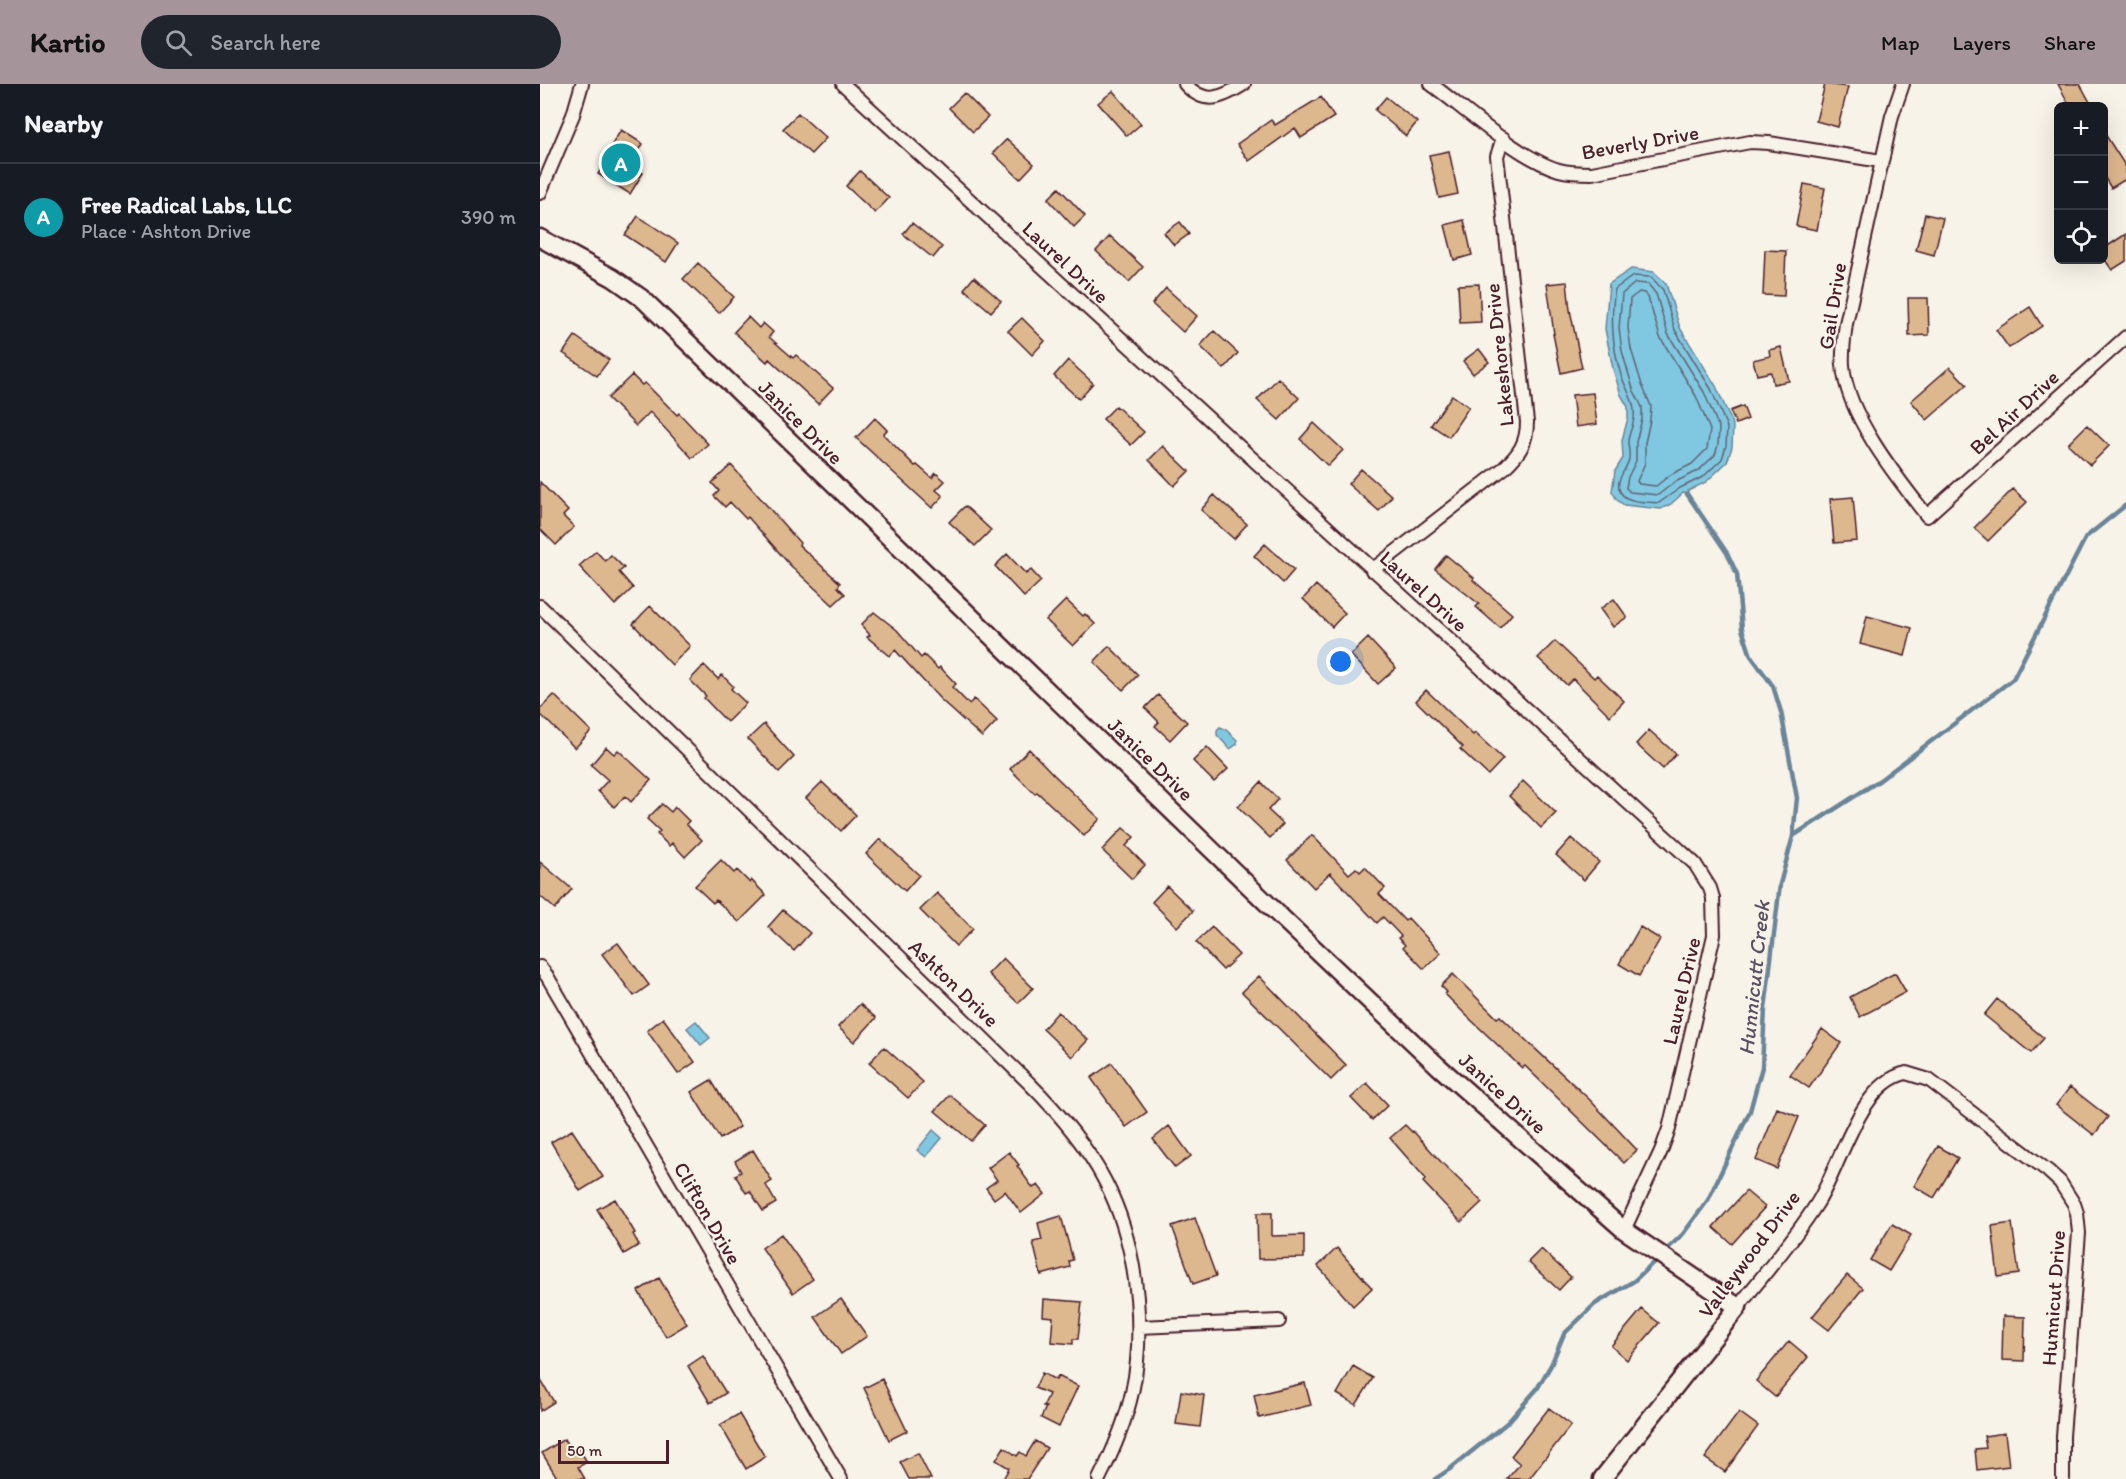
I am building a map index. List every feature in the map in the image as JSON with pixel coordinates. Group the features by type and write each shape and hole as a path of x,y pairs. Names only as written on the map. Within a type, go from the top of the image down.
{"street":[{"path":"540,193 573,115 582,84"},
{"name":"Laurel Drive","path":"843,84 1695,864 1710,888 1715,912 1714,935 1669,1129 1661,1151 1623,1230"},
{"path":"1185,84 1200,96 1214,98 1227,94 1244,84"},
{"name":"Beverly Drive","path":"1431,84 1503,138 1544,164 1576,173 1612,170 1750,142 1881,161"},
{"name":"Gail Drive","path":"1903,84 1881,161 1846,324 1842,345 1843,367 1848,390 1859,414 1896,477 1927,516"},
{"name":"Lakeshore Drive","path":"1372,570 1504,468 1525,441 1527,422 1497,156 1503,138"},
{"name":"Janice Drive","path":"540,238 627,287 663,317 1293,929 1480,1104 1623,1230 1738,1307"},
{"name":"Bel Air Drive","path":"1927,516 2126,337"},
{"name":"Ashton Drive","path":"540,606 1037,1090 1074,1131 1103,1175 1123,1222 1134,1264 1139,1327 1137,1371 1133,1394 1119,1436 1099,1479"},
{"name":"Clifton Drive","path":"540,967 841,1479"},
{"name":"Valleywood Drive","path":"1602,1479 1817,1204 1877,1089 1886,1080 1906,1072 1929,1080"},
{"name":"Hunnicut Drive","path":"1929,1080 2048,1171 2068,1192 2077,1214 2079,1233 2063,1436 2063,1479"},
{"path":"1139,1327 1280,1320"}],"water":[{"path":"1631,269 1654,272 1666,284 1680,328 1716,386 1733,425 1732,447 1727,462 1706,482 1688,491 1687,494 1683,493 1671,504 1661,509 1624,505 1617,500 1612,491 1615,471 1623,458 1622,440 1628,418 1628,407 1621,395 1613,369 1605,329 1609,284"},
{"path":"1220,727 1237,740 1237,744 1230,749 1217,735"},
{"path":"696,1021 710,1038 701,1045 687,1028"},
{"path":"933,1130 942,1138 926,1157 917,1150"}],"building":[{"path":"1825,84 1848,87 1838,127 1816,121"},
{"path":"2058,84 2080,84 2090,102 2068,102"},
{"path":"1113,91 1141,124 1127,136 1098,103"},
{"path":"964,93 988,117 973,132 949,108"},
{"path":"1321,97 1334,117 1301,138 1295,128 1249,161 1237,144 1271,120 1275,125"},
{"path":"1386,97 1417,122 1406,136 1375,110"},
{"path":"798,113 826,138 811,154 783,129"},
{"path":"621,130 643,144 633,161 640,166 638,170 643,173 630,194 598,174 606,161 603,159"},
{"path":"1007,139 1034,164 1020,179 993,153"},
{"path":"2108,139 2126,167 2126,179 2111,188 2108,183"},
{"path":"1449,151 1458,194 1439,198 1429,155"},
{"path":"860,171 889,198 875,213 846,186"},
{"path":"1804,184 1825,188 1817,230 1796,226"},
{"path":"1059,188 1085,216 1074,227 1048,199"},
{"path":"1925,214 1943,218 1934,255 1916,250"},
{"path":"638,216 678,243 666,262 625,235"},
{"path":"1464,220 1472,255 1454,260 1445,225"},
{"path":"1180,222 1189,234 1174,245 1164,233"},
{"path":"912,223 942,247 933,258 903,234"},
{"path":"2126,234 2126,261 2112,270 2108,264 2108,246"},
{"path":"1110,236 1143,267 1129,282 1096,251"},
{"path":"1765,250 1786,251 1784,296 1763,295"},
{"path":"698,263 734,297 719,313 683,279"},
{"path":"974,277 1001,301 991,312 964,289"},
{"path":"1567,282 1570,310 1582,368 1561,373 1553,334 1547,284"},
{"path":"1479,284 1481,322 1460,323 1458,285"},
{"path":"1166,288 1197,316 1183,332 1152,304"},
{"path":"1908,298 1928,298 1929,335 1909,336"},
{"path":"2030,307 2042,326 2009,348 1996,330"},
{"path":"748,317 759,328 763,323 773,332 769,337 793,358 796,355 833,388 818,404 769,359 767,362 734,332"},
{"path":"1022,318 1045,341 1032,355 1008,331"},
{"path":"1214,331 1238,353 1224,369 1200,346"},
{"path":"575,336 609,360 597,376 563,353"},
{"path":"1781,347 1789,381 1773,384 1771,372 1757,375 1753,360 1770,356 1769,350"},
{"path":"1479,349 1489,362 1473,374 1463,361"},
{"path":"1068,360 1093,383 1079,399 1054,376"},
{"path":"1950,367 1967,385 1927,420 1911,401"},
{"path":"632,375 642,385 645,383 677,415 679,413 708,444 692,458 650,412 636,426 608,398"},
{"path":"1278,378 1299,398 1279,420 1257,400"},
{"path":"1593,393 1597,424 1576,427 1572,395"},
{"path":"1452,395 1469,407 1449,437 1431,425"},
{"path":"1116,406 1144,432 1131,445 1103,419"},
{"path":"1743,406 1748,419 1736,424 1730,411"},
{"path":"875,418 887,430 883,434 915,466 917,465 932,478 936,473 945,481 936,490 943,496 932,508 856,438"},
{"path":"1314,423 1343,450 1328,466 1300,439"},
{"path":"2087,425 2109,446 2090,465 2068,444"},
{"path":"1163,446 1189,471 1174,486 1149,460"},
{"path":"731,465 800,543 799,545 840,583 838,587 845,594 833,605 790,565 748,517 746,519 730,502 725,507 714,496 719,491 712,483"},
{"path":"1361,469 1392,496 1379,511 1348,484"},
{"path":"540,482 568,511 563,516 574,527 556,545 540,529"},
{"path":"2013,489 2027,502 1988,541 1974,528"},
{"path":"1214,495 1247,524 1234,539 1201,510"},
{"path":"1853,497 1857,541 1834,543 1830,499"},
{"path":"965,506 991,530 975,546 949,522"},
{"path":"1265,544 1294,570 1283,583 1254,556"},
{"path":"596,551 605,561 611,555 624,568 619,572 633,588 615,605 579,566"},
{"path":"1007,554 1026,574 1031,570 1041,581 1024,597 995,566"},
{"path":"1446,555 1512,614 1500,628 1476,607 1479,604 1435,569"},
{"path":"1316,585 1345,613 1332,627 1303,599"},
{"path":"1614,599 1627,617 1613,627 1600,609"},
{"path":"1066,600 1095,624 1073,646 1046,620"},
{"path":"650,606 690,646 672,665 633,624"},
{"path":"874,612 897,630 921,658 924,655 938,669 940,667 956,684 952,687 969,704 974,699 997,721 982,737 940,699 895,650 890,656 867,637 870,635 861,625"},
{"path":"1867,616 1912,628 1905,656 1860,644"},
{"path":"1368,638 1396,668 1378,684 1351,655"},
{"path":"1555,641 1594,678 1597,675 1624,701 1610,716 1573,679 1567,685 1538,658"},
{"path":"1109,646 1138,675 1123,690 1094,662"},
{"path":"704,665 718,679 722,675 733,686 731,689 746,703 727,722 690,680"},
{"path":"1426,690 1473,735 1475,733 1503,759 1488,775 1460,749 1463,747 1416,701"},
{"path":"554,695 591,731 575,748 540,714 540,709"},
{"path":"1158,695 1187,722 1170,740 1155,726 1159,722 1145,708"},
{"path":"764,724 794,757 779,772 748,739"},
{"path":"1649,730 1676,754 1663,769 1636,744"},
{"path":"606,747 614,754 618,750 651,780 631,802 625,796 614,807 598,791 608,780 591,765"},
{"path":"1207,747 1228,769 1214,782 1193,761"},
{"path":"1029,749 1100,819 1084,836 1010,769"},
{"path":"1523,781 1556,813 1541,828 1509,796"},
{"path":"822,782 856,815 841,831 806,798"},
{"path":"1261,782 1278,799 1268,810 1283,824 1270,838 1238,807"},
{"path":"662,804 671,812 675,807 689,821 686,824 702,840 685,857 672,843 669,846 657,834 660,831 647,819"},
{"path":"1123,828 1134,837 1126,846 1145,865 1132,879 1102,850"},
{"path":"1312,835 1349,874 1356,868 1360,872 1365,867 1385,888 1379,894 1405,921 1408,918 1441,953 1424,969 1403,947 1405,945 1398,938 1401,936 1383,917 1377,923 1330,873 1314,888 1287,860"},
{"path":"1571,838 1599,862 1584,880 1556,855"},
{"path":"880,839 919,875 905,891 866,854"},
{"path":"721,860 734,873 737,870 750,883 751,880 766,895 739,922 716,900 713,903 695,886"},
{"path":"540,862 572,889 555,909 540,896"},
{"path":"1167,886 1193,911 1177,927 1152,902"},
{"path":"937,893 973,929 956,946 920,910"},
{"path":"783,910 810,933 794,951 768,927"},
{"path":"1212,927 1239,955 1223,970 1196,942"},
{"path":"1640,927 1660,939 1639,976 1619,964"},
{"path":"618,943 649,985 634,996 602,954"},
{"path":"1003,958 1033,988 1018,1003 988,974"},
{"path":"1895,973 1906,992 1860,1017 1850,997"},
{"path":"1453,974 1497,1018 1500,1016 1589,1099 1637,1150 1624,1163 1525,1066 1522,1068 1445,994 1447,992 1441,986"},
{"path":"1259,976 1346,1065 1331,1080 1242,992"},
{"path":"1997,999 2044,1038 2031,1053 1984,1015"},
{"path":"860,1004 876,1018 854,1042 838,1027"},
{"path":"1058,1012 1088,1040 1072,1057 1043,1029"},
{"path":"663,1018 695,1062 678,1074 647,1031"},
{"path":"1822,1029 1841,1043 1809,1088 1790,1075"},
{"path":"884,1047 923,1082 908,1098 869,1063"},
{"path":"1112,1063 1147,1112 1126,1127 1091,1078"},
{"path":"711,1080 740,1127 720,1139 691,1092"},
{"path":"1367,1083 1388,1105 1372,1120 1351,1098"},
{"path":"2070,1087 2108,1117 2094,1135 2056,1105"},
{"path":"950,1095 985,1125 971,1141 935,1111"},
{"path":"1777,1108 1799,1117 1777,1169 1756,1160"},
{"path":"1405,1125 1482,1202 1461,1222 1423,1182 1426,1179 1390,1138"},
{"path":"1169,1126 1191,1156 1175,1168 1153,1139"},
{"path":"572,1130 603,1177 580,1191 551,1142"},
{"path":"1938,1146 1958,1158 1934,1198 1914,1186"},
{"path":"753,1150 772,1181 766,1185 776,1203 763,1211 750,1191 746,1193 735,1175 741,1172 735,1161"},
{"path":"1009,1152 1033,1188 1038,1185 1045,1194 1021,1213 1005,1191 994,1199 986,1188 997,1180 988,1168"},
{"path":"1746,1191 1765,1207 1732,1244 1713,1227"},
{"path":"615,1199 635,1233 633,1234 639,1245 624,1254 597,1209"},
{"path":"1257,1213 1272,1213 1272,1236 1304,1235 1304,1258 1258,1259"},
{"path":"1061,1216 1073,1260 1069,1261 1070,1267 1041,1275 1033,1242 1042,1240 1038,1223"},
{"path":"1195,1218 1216,1276 1193,1284 1172,1226"},
{"path":"2012,1223 2019,1274 1998,1277 1992,1226"},
{"path":"1892,1224 1911,1235 1889,1271 1870,1260"},
{"path":"781,1234 813,1279 793,1293 762,1248"},
{"path":"1337,1248 1372,1288 1353,1306 1318,1266"},
{"path":"1541,1249 1571,1277 1559,1290 1528,1262"},
{"path":"1847,1275 1863,1288 1829,1330 1812,1317"},
{"path":"659,1278 687,1324 666,1337 638,1291"},
{"path":"841,1299 867,1336 841,1354 815,1317"},
{"path":"1044,1299 1082,1302 1078,1339 1073,1339 1073,1344 1051,1342 1053,1317 1043,1316"},
{"path":"1642,1309 1659,1323 1627,1360 1611,1346"},
{"path":"2003,1316 2025,1317 2024,1361 2002,1360"},
{"path":"1789,1341 1808,1357 1775,1397 1756,1381"},
{"path":"703,1356 726,1393 710,1403 688,1366"},
{"path":"1353,1366 1373,1378 1356,1405 1337,1394"},
{"path":"1042,1373 1056,1380 1058,1376 1078,1386 1059,1427 1041,1418 1049,1394 1035,1388"},
{"path":"540,1379 554,1402 540,1411"},
{"path":"882,1379 907,1431 889,1440 864,1388"},
{"path":"1305,1383 1311,1405 1259,1418 1254,1395"},
{"path":"1181,1391 1204,1395 1200,1427 1176,1424"},
{"path":"1549,1408 1571,1425 1529,1479 1507,1479 1520,1464 1511,1456"},
{"path":"1739,1412 1758,1426 1725,1472 1705,1458"},
{"path":"739,1414 765,1457 746,1469 720,1425"},
{"path":"2005,1433 2009,1466 1977,1470 1975,1449 1986,1448 1984,1436"},
{"path":"564,1439 571,1451 578,1447 587,1462 578,1467 585,1479 558,1479 542,1453"},
{"path":"1035,1441 1047,1448 1027,1479 1003,1479 1009,1468 996,1460 1004,1447 1017,1456 1020,1452 1026,1456"},
{"path":"918,1453 931,1479 909,1479 900,1462"}],"waterway":[{"name":"Hunnicutt Creek","path":"1435,1479 1508,1422 1537,1389 1551,1365 1564,1334 1595,1304 1634,1281 1683,1234 1708,1200 1750,1111 1762,1067 1765,1009 1780,884 1793,836 1797,798 1781,712 1773,686 1751,656 1742,629 1737,574 1727,553 1687,494"},
{"name":"Hunnicutt Creek","path":"1793,836 1880,780 2013,679 2086,537 2126,505"}],"place":[{"name":"Free Radical Labs, LLC","path":"621,163"}]}
